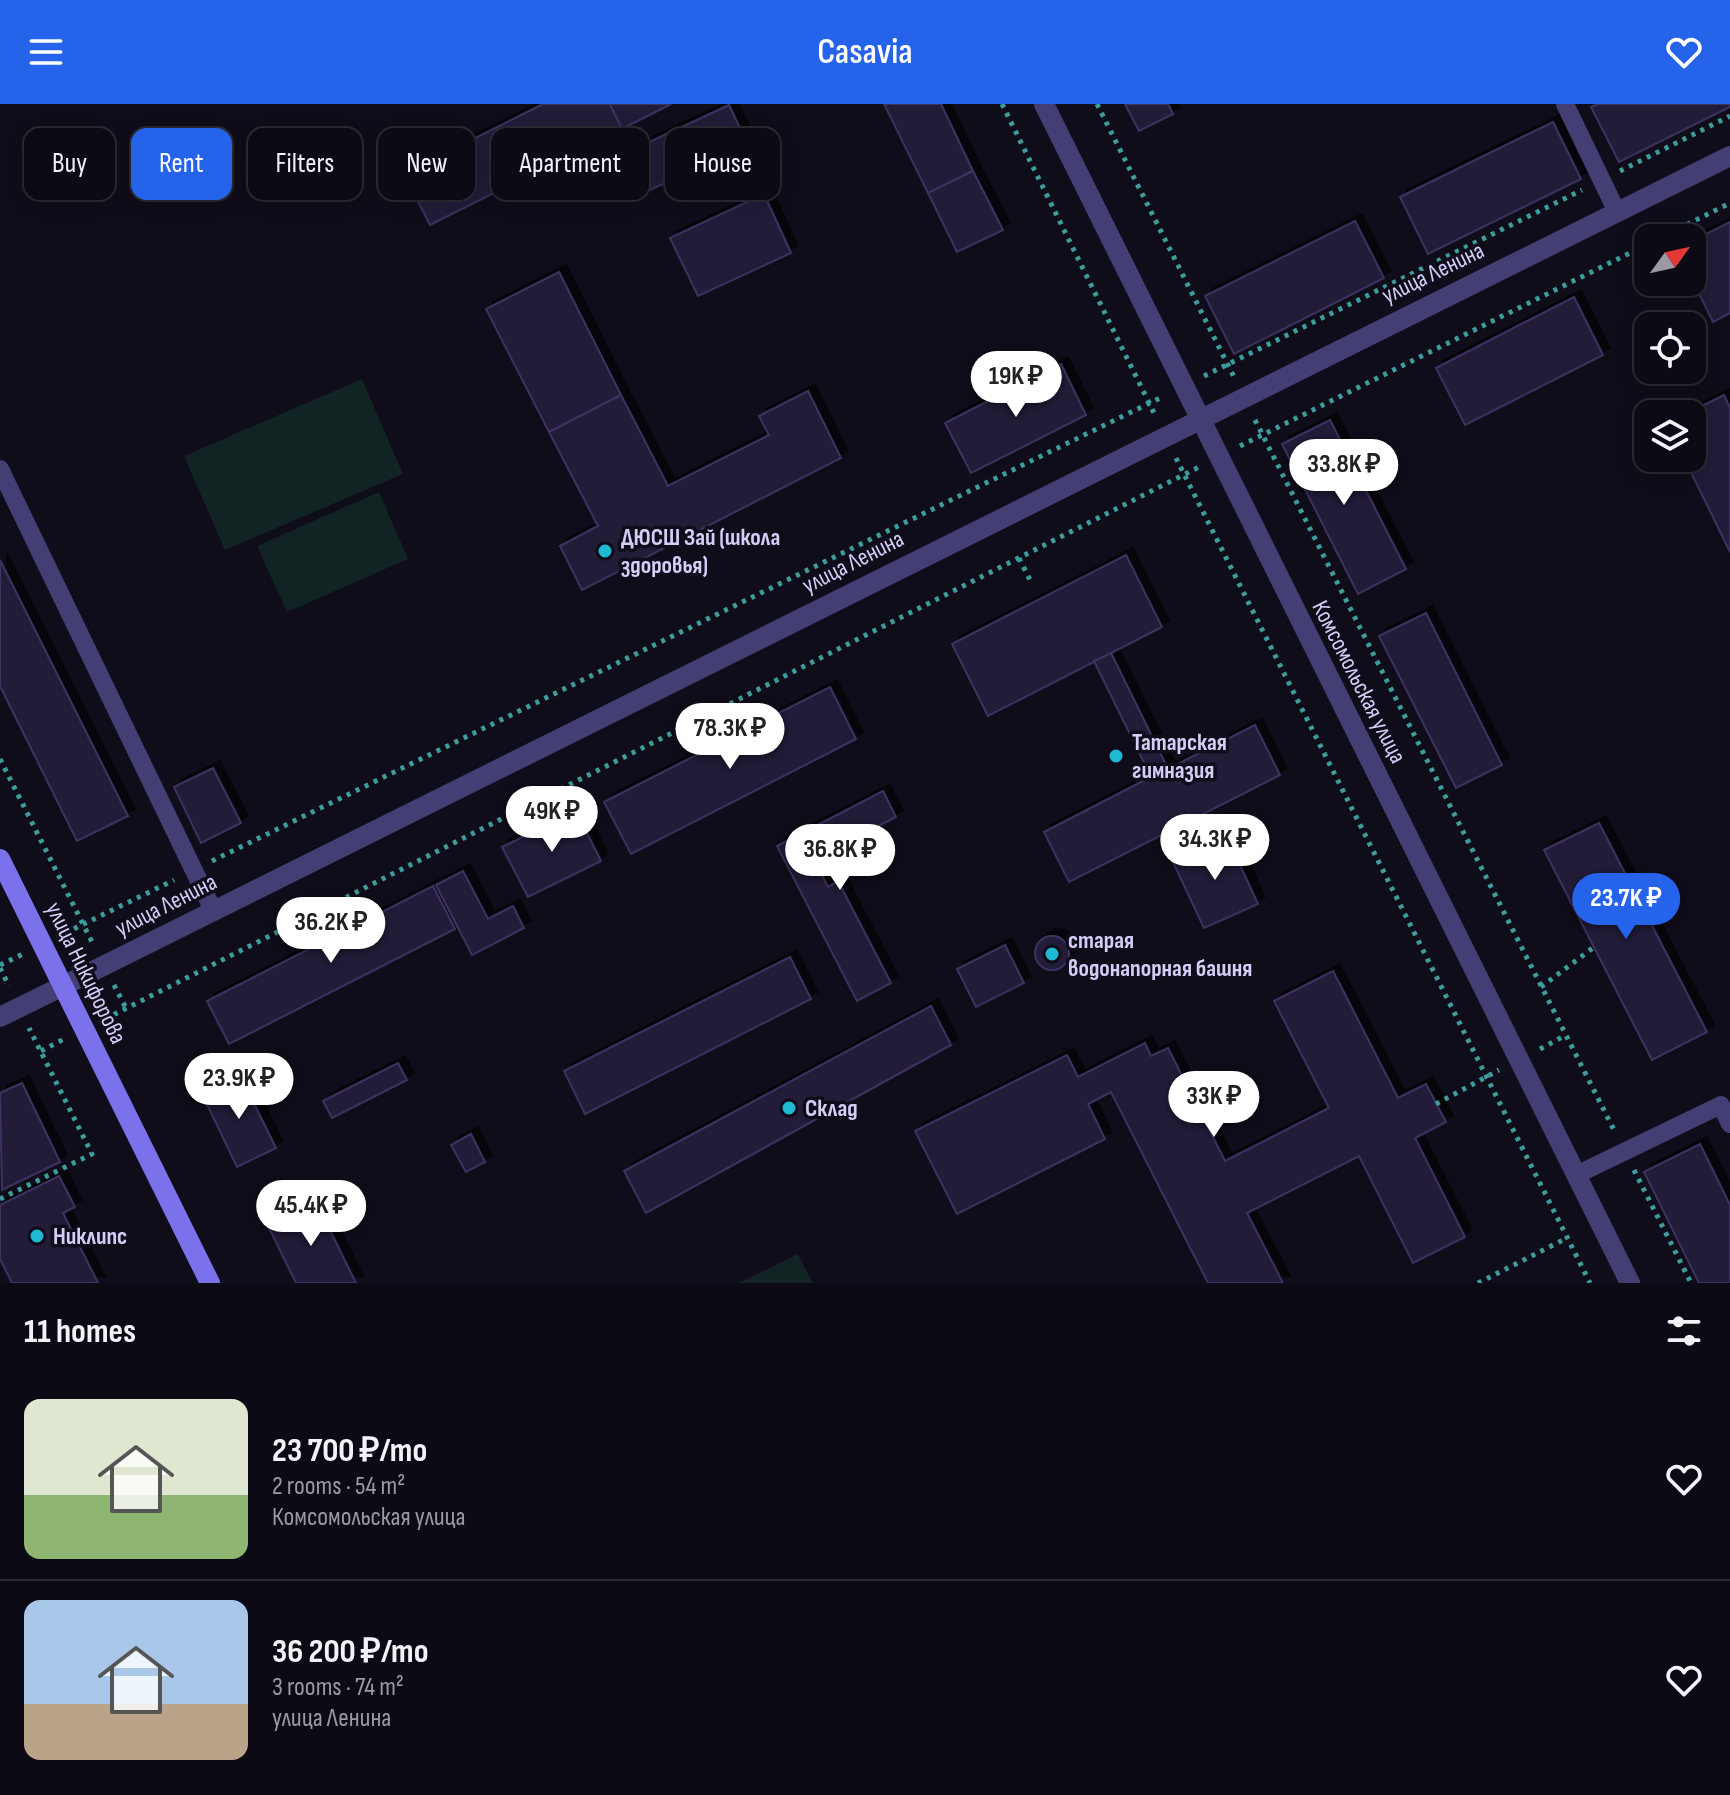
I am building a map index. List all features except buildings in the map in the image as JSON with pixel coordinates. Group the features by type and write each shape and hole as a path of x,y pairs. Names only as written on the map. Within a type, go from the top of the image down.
{"main road":[{"name":"улица Никифорова","path":"0,859 210,1283"}],"street":[{"name":"Комсомольская улица","path":"1044,104 1630,1283"},
{"name":"улица Ленина","path":"0,1017 1198,418 1730,156"}],"lane":[{"path":"1565,104 1617,212"},
{"path":"0,469 213,910"},
{"path":"1576,1175 1721,1105 1730,1124"}],"path":[{"path":"1002,104 1590,1283"},
{"path":"1097,104 1691,1283"},
{"path":"0,1199 92,1154 0,966 1730,116"},
{"path":"1688,224 1730,203"},
{"path":"41,1051 1218,457 1634,251"},
{"path":"1019,558 1032,584"},
{"path":"0,759 126,1008"},
{"path":"1541,987 1594,947"},
{"path":"1478,1283 1567,1238"}],"shaded area":[{"path":"362,379 403,474 225,550 184,456"},
{"path":"379,492 408,559 287,612 257,546"},
{"path":"798,1254 813,1283 738,1283"}],"place":[{"name":"ДЮСШ Зай (школа здоровья)","path":"605,551"},
{"name":"Татарская гимназия","path":"1116,756"},
{"name":"старая водонапорная башня","path":"1052,954"},
{"name":"Склад","path":"789,1108"},
{"name":"Никлипс","path":"37,1236"}]}
